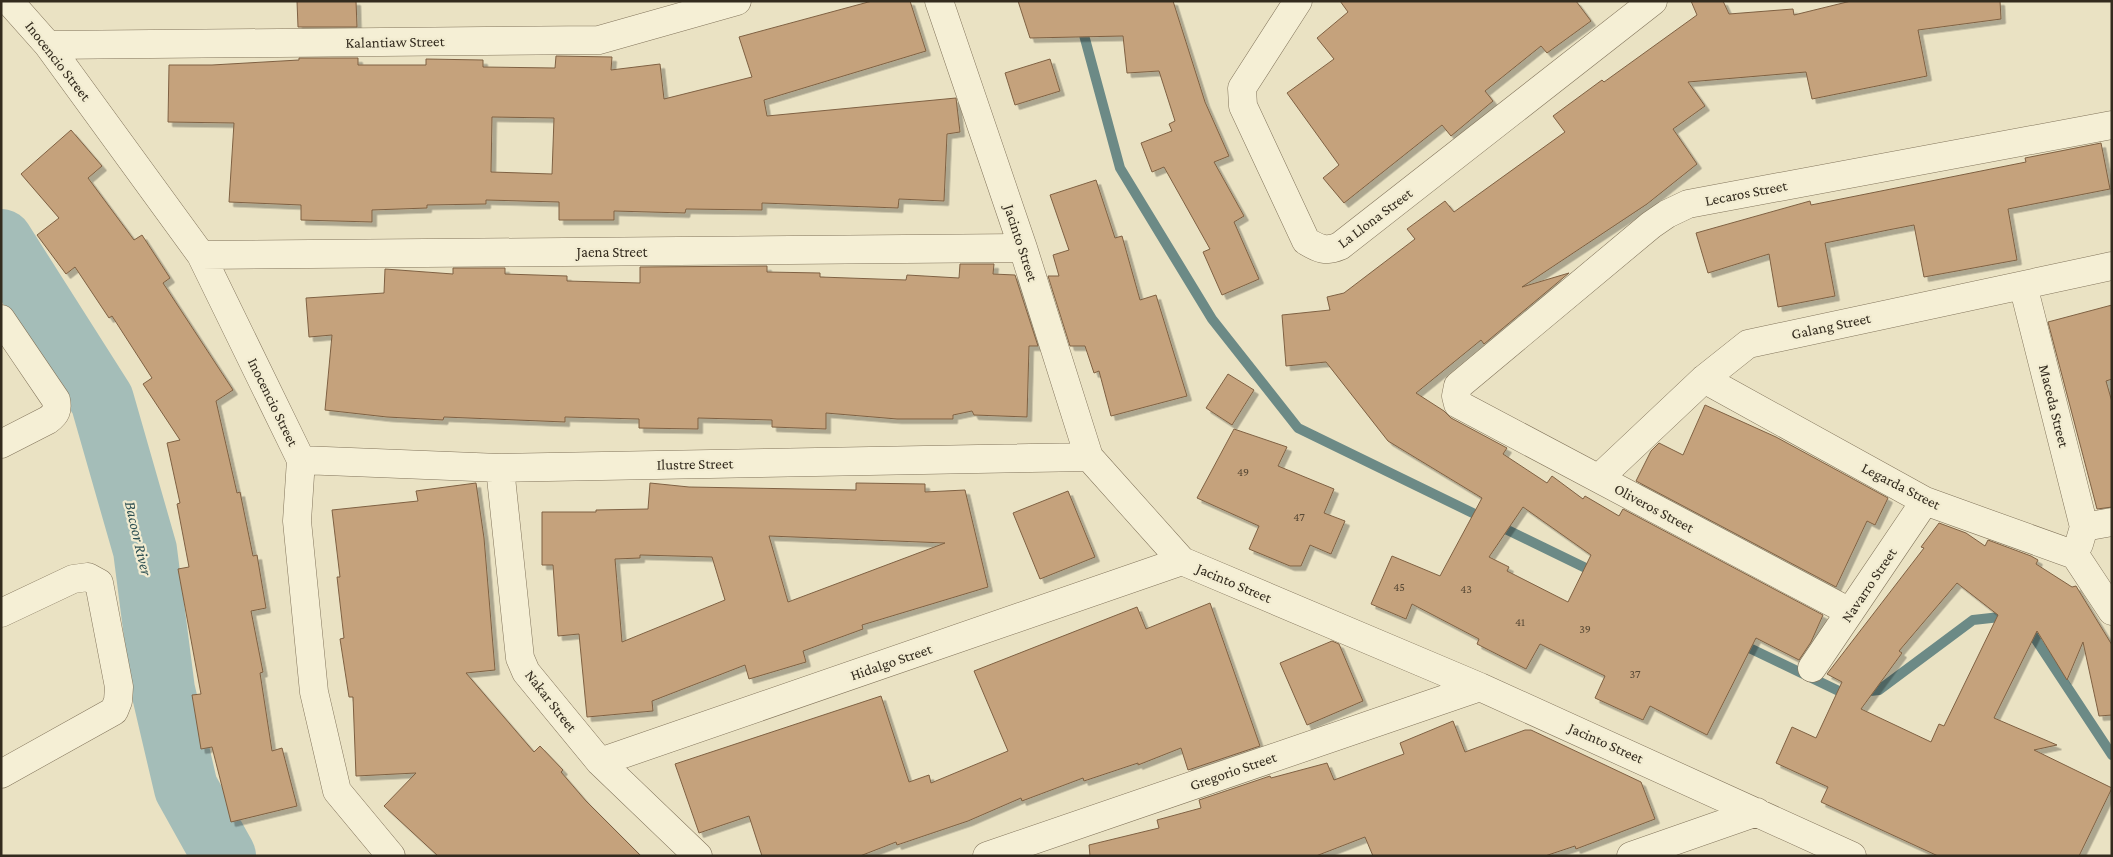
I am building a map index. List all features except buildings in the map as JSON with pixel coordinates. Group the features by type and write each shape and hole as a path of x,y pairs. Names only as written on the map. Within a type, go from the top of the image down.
{"street":[{"name":"Inocencio Street","path":"9,1 48,45 202,255 301,460 297,521 314,692 337,791 391,856"},
{"name":"Kalantiaw Street","path":"48,45 599,40 737,1"},
{"name":"Jacinto Street","path":"939,1 1023,248 1089,457 1182,561 1480,687 1852,856"},
{"name":"La Llona Street","path":"1298,1 1249,75 1242,88 1241,96 1243,106 1306,241 1317,248 1329,251 1340,246 1653,1"},
{"name":"Lecaros Street","path":"1458,404 1456,396 1458,386 1651,225 1688,204 2112,125"},
{"name":"Jaena Street","path":"202,255 1023,248"},
{"name":"Galang Street","path":"1599,478 1704,380 1748,344 2112,266"},
{"name":"Maceda Street","path":"2023,285 2084,527"},
{"path":"1,319 56,400 58,407 55,415 48,420 1,444"},
{"name":"Legarda Street","path":"1704,380 1925,501 2075,555"},
{"name":"Oliveros Street","path":"1458,404 1850,612"},
{"name":"Ilustre Street","path":"301,460 500,468 1089,457"},
{"name":"Nakar Street","path":"500,468 520,658 526,672 600,762 698,856"},
{"name":"Navarro Street","path":"1812,668 1925,501"},
{"path":"2112,522 2084,527 2075,555 2112,611"},
{"name":"Hidalgo Street","path":"600,762 1182,561"},
{"path":"1,613 73,579 88,577 99,583 119,687 118,700 114,711 1,774"},
{"name":"Gregorio Street","path":"987,856 1480,687"},
{"path":"1631,856 1758,812"}],"waterway":[{"path":"1081,24 1120,168 1212,319 1298,428 1596,573"},
{"name":"Bacoor River","path":"1,241 102,400 145,550 163,690 186,788 224,856"},
{"path":"1739,643 1845,694 1879,690 1973,620 2009,616"},
{"path":"2027,626 2112,755"}]}
